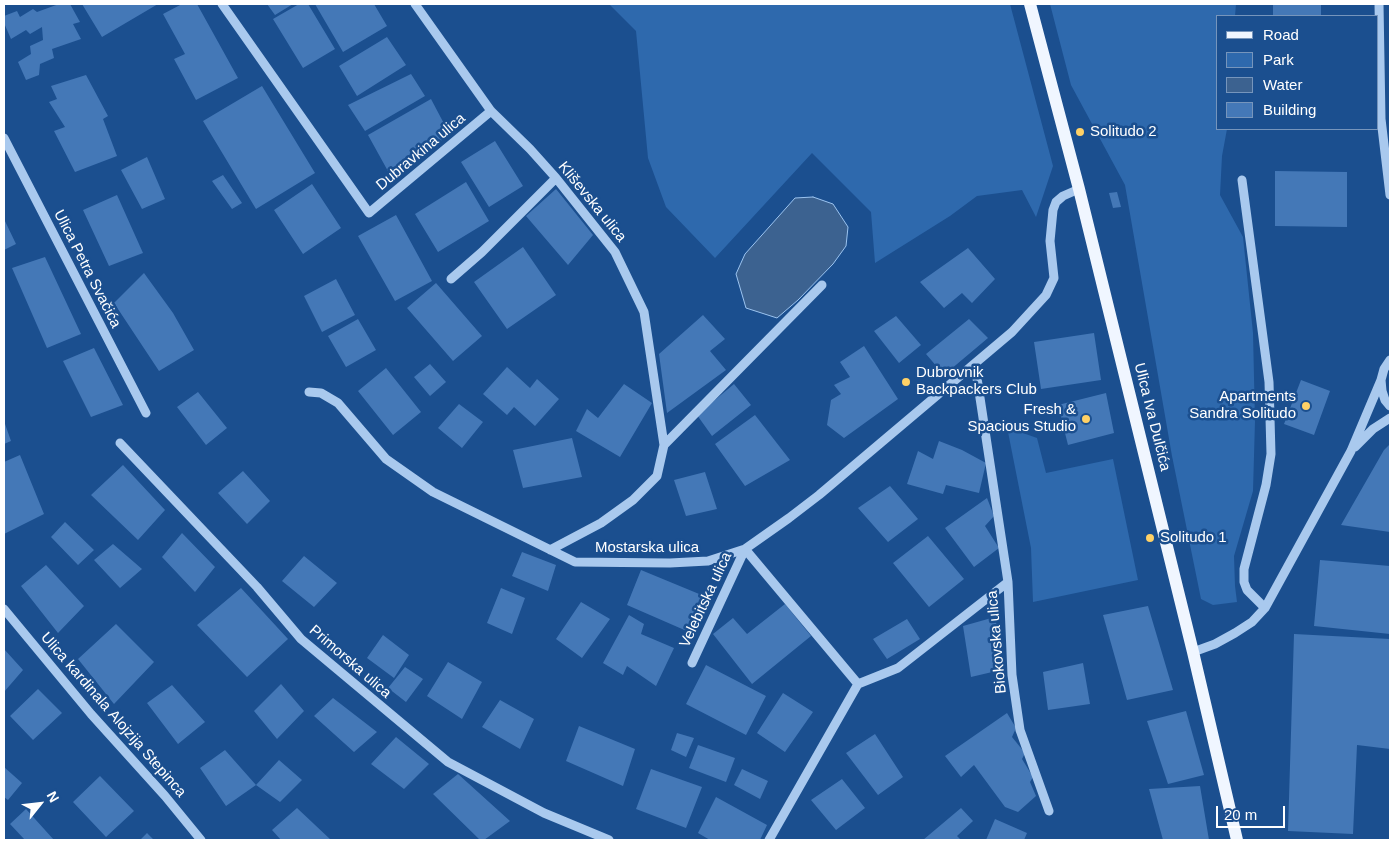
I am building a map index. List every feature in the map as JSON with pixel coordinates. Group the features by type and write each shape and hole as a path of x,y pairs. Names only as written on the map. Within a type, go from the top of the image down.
{"main road":[{"name":"Ulica Iva Dulčića","path":"1030,4 1079,189 1193,652 1237,840"}],"street":[{"name":"Dubravkina ulica","path":"222,4 369,213 491,111"},
{"name":"Kliševska ulica","path":"415,4 491,111 556,178 616,252 644,312 664,445 657,476 633,500 601,523 550,550"},
{"path":"1380,4 1381,119 1390,195"},
{"name":"Ulica Petra Svačića","path":"4,138 146,413"},
{"path":"452,279 482,252 556,178"},
{"path":"1242,180 1268,382 1271,454 1266,485 1244,569 1244,582 1248,590 1265,608"},
{"name":"Mostarska ulica","path":"309,392 321,393 338,403 386,459 433,492 575,562 670,563 708,561 745,549 819,495 1012,332 1046,295 1054,278 1050,241 1053,210 1056,202 1063,196 1079,189"},
{"path":"664,445 822,286"},
{"path":"1193,652 1215,644 1234,633 1252,622 1265,608 1351,451 1384,369 1390,359"},
{"path":"974,365 1008,582"},
{"path":"1381,380 1385,400 1390,406"},
{"path":"1351,451 1373,429 1390,418"},
{"name":"Primorska ulica","path":"120,443 257,587 301,639 448,762 544,813 609,840"},
{"path":"745,549 858,684 769,840"},
{"name":"Velebitska ulica","path":"692,663 745,549"},
{"name":"Biokovska ulica","path":"858,684 898,668 1008,582"},
{"name":"Biokovska ulica","path":"1008,582 1012,675 1020,730 1049,811"},
{"name":"Ulica kardinala Alojzija Stepinca","path":"4,608 92,714 165,796 201,840"}],"green space":[{"path":"609,4 1010,4 1053,166 1036,217 1022,190 977,196 950,216 875,263 871,212 812,153 715,258 666,207 648,158 636,31"},
{"path":"1050,4 1236,4 1235,15 1216,15 1216,130 1227,130 1222,156 1220,195 1243,237 1253,333 1255,421 1253,491 1234,556 1237,602 1213,605 1201,599 1172,456 1125,185 1071,85"},
{"path":"1008,432 1020,432 1037,438 1046,473 1113,459 1138,580 1033,602 1031,548"}],"water":[{"path":"813,197 833,204 848,227 846,246 833,264 798,300 777,318 746,308 736,274 745,254 795,198"}],"building":[{"path":"59,4 70,4 80,22 73,24 81,39 52,49 54,58 40,64 39,75 26,80 18,62 31,54 30,46 43,40 42,27 30,34 26,30 11,39 4,23 4,16 17,11 20,17 33,9 37,12"},
{"path":"82,4 158,4 102,37"},
{"path":"182,4 197,4 238,78 196,100 174,59 185,54 163,14"},
{"path":"267,4 293,4 275,15"},
{"path":"299,4 308,4 335,49 303,68 273,19"},
{"path":"315,4 374,4 387,26 343,52"},
{"path":"1273,4 1321,4 1321,15 1273,15"},
{"path":"387,37 406,65 357,96 339,66"},
{"path":"411,74 425,96 365,131 348,105"},
{"path":"86,75 108,116 103,119 117,156 75,172 54,131 65,127 49,102 57,99 51,86"},
{"path":"262,86 315,173 256,209 203,121"},
{"path":"431,99 450,135 389,173 368,135"},
{"path":"495,141 523,186 489,207 461,162"},
{"path":"147,157 165,199 142,209 121,170"},
{"path":"1275,171 1347,172 1347,227 1275,226"},
{"path":"223,175 242,203 232,209 212,181"},
{"path":"466,182 489,221 438,252 415,214"},
{"path":"312,184 341,228 303,254 274,210"},
{"path":"556,189 593,235 568,265 526,216"},
{"path":"1117,192 1121,207 1113,208 1109,193"},
{"path":"117,195 143,253 109,266 83,210"},
{"path":"396,215 432,281 395,301 358,236"},
{"path":"4,219 16,244 4,250"},
{"path":"523,247 556,295 507,329 474,282"},
{"path":"968,248 995,279 972,303 962,293 944,308 920,282"},
{"path":"45,257 81,334 47,348 12,268"},
{"path":"144,273 173,313 194,350 159,371 114,303"},
{"path":"336,279 355,315 322,332 304,296"},
{"path":"436,283 482,336 453,361 407,308"},
{"path":"703,315 725,339 710,351 726,370 667,413 659,354"},
{"path":"896,316 921,345 899,363 874,331"},
{"path":"358,319 376,350 346,367 328,336"},
{"path":"969,319 988,338 944,375 926,354"},
{"path":"1094,333 1101,380 1041,389 1034,342"},
{"path":"864,346 898,399 844,438 827,425 831,400 841,394 834,385 850,377 840,362"},
{"path":"94,348 123,405 91,417 63,361"},
{"path":"430,364 446,382 430,396 414,377"},
{"path":"507,367 530,388 537,379 559,399 535,426 514,407 507,415 483,394"},
{"path":"386,368 421,412 393,435 358,391"},
{"path":"1301,380 1330,391 1314,435 1284,424"},
{"path":"624,384 652,403 620,457 576,431 587,409 598,418"},
{"path":"734,384 751,405 712,436 697,415"},
{"path":"198,392 227,428 206,445 177,407"},
{"name":"Fresh & Spacious Studio","path":"1106,393 1114,433 1068,445 1058,405"},
{"path":"459,404 483,422 462,448 438,428"},
{"path":"755,415 790,460 745,486 715,444"},
{"path":"4,421 11,441 4,444"},
{"path":"572,438 582,477 523,488 513,450"},
{"path":"939,441 962,450 986,463 979,493 946,485 943,494 907,484 918,451 933,459"},
{"path":"1390,444 1390,532 1341,525 1384,450"},
{"path":"20,455 44,514 4,534 4,462"},
{"path":"123,465 165,510 138,540 91,495"},
{"path":"243,471 270,501 247,524 218,493"},
{"path":"705,472 717,509 686,516 674,480"},
{"path":"890,486 918,519 888,542 858,508"},
{"path":"987,498 994,516 985,526 999,548 974,567 945,528"},
{"path":"65,522 94,550 78,565 51,537"},
{"path":"182,533 215,567 195,592 162,557"},
{"path":"928,536 964,579 929,607 893,563"},
{"path":"113,544 142,569 120,588 94,560"},
{"path":"522,552 556,565 548,591 512,576"},
{"path":"304,556 337,583 314,607 282,581"},
{"path":"1320,560 1390,566 1390,634 1314,626"},
{"path":"46,565 84,606 58,633 21,586"},
{"path":"641,570 704,596 689,632 627,605"},
{"path":"241,588 288,639 247,677 197,625"},
{"path":"501,588 525,598 512,634 487,623"},
{"path":"581,602 610,619 582,658 556,639"},
{"path":"785,604 811,636 752,684 713,634 733,618 747,634"},
{"path":"1148,606 1173,690 1127,700 1103,615"},
{"path":"629,615 644,624 641,634 674,648 656,686 627,666 623,675 603,663"},
{"path":"995,617 1005,669 971,677 963,626"},
{"path":"907,619 920,639 887,659 873,639"},
{"path":"116,624 154,662 114,704 78,659"},
{"path":"1294,634 1390,639 1390,749 1357,745 1353,834 1288,831"},
{"path":"383,635 409,655 394,678 367,658"},
{"path":"4,649 23,670 4,692"},
{"path":"448,662 482,682 462,719 427,696"},
{"path":"1083,663 1090,704 1048,710 1043,672"},
{"path":"706,665 766,696 746,735 686,704"},
{"path":"405,667 423,679 406,702 388,688"},
{"path":"281,684 304,711 277,739 254,711"},
{"path":"172,685 205,722 178,744 147,703"},
{"path":"38,689 62,713 33,740 10,716"},
{"path":"783,693 813,712 785,752 757,733"},
{"path":"333,698 377,732 354,752 314,716"},
{"path":"500,700 534,719 520,749 482,727"},
{"path":"1186,711 1204,775 1168,784 1147,721"},
{"path":"1007,713 1016,728 1012,737 1025,753 1022,759 1033,777 1030,782 1036,796 1018,812 1005,807 974,765 961,777 945,756"},
{"path":"579,726 635,749 623,786 566,761"},
{"path":"677,733 694,738 686,757 671,750"},
{"path":"875,734 903,777 878,795 846,753"},
{"path":"396,737 429,764 404,789 371,764"},
{"path":"698,745 735,758 726,782 689,768"},
{"path":"225,750 256,785 226,806 200,768"},
{"path":"279,760 302,780 280,802 256,785"},
{"path":"4,767 22,783 8,800 4,797"},
{"path":"651,769 702,787 686,828 636,809"},
{"path":"742,769 768,781 760,799 734,785"},
{"path":"458,774 510,821 484,840 480,840 433,794"},
{"path":"100,776 134,811 106,837 73,802"},
{"path":"842,779 865,808 836,830 811,800"},
{"path":"1200,786 1209,840 1163,840 1149,789"},
{"path":"716,797 767,825 760,840 710,840 698,833"},
{"path":"297,808 331,840 281,840 272,830"},
{"path":"961,808 973,821 957,836 961,840 923,840"},
{"path":"26,809 54,840 25,840 10,824"},
{"path":"995,819 1027,833 1024,840 986,840"},
{"path":"147,833 154,840 140,840"}],"place":[{"name":"Solitudo 2","path":"1080,132"},
{"name":"Dubrovnik Backpackers Club","path":"906,382"},
{"name":"Apartments Sandra Solitudo","path":"1306,406"},
{"name":"Fresh & Spacious Studio","path":"1086,419"},
{"name":"Solitudo 1","path":"1150,538"}]}
